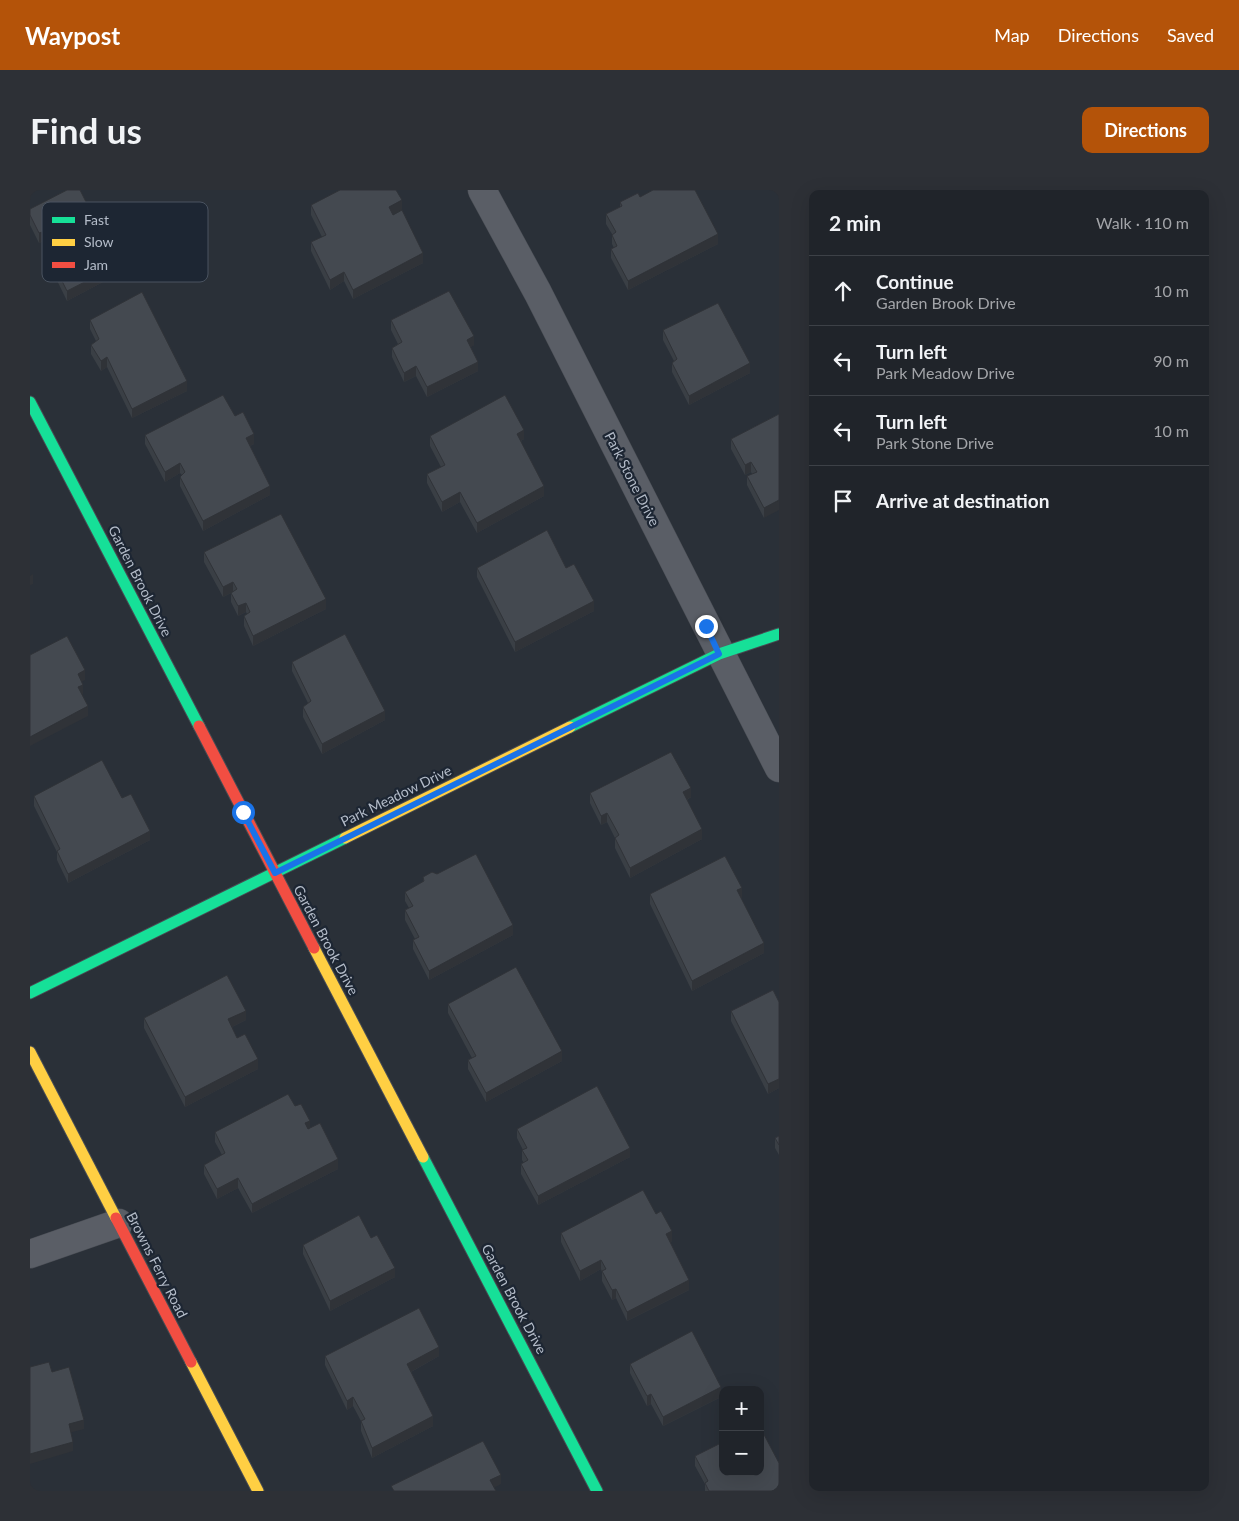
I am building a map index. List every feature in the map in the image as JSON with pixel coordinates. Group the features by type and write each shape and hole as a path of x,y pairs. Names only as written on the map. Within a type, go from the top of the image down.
{"street":[{"name":"Park Stone Drive","path":"482,190 538,294 719,654 779,768"},
{"name":"Garden Brook Drive","path":"30,402 597,1491"},
{"name":"Park Meadow Drive","path":"30,993 719,654 779,634"},
{"name":"Browns Ferry Road","path":"30,1052 258,1491"},
{"path":"30,1254 118,1223"}],"building":[{"path":"67,190 80,190 86,202 44,202"},
{"path":"340,190 396,190 402,200 389,207 393,215 402,210 423,253 353,290 344,272 330,280 311,242 326,235 311,205"},
{"path":"653,190 695,190 718,234 628,281 611,249 617,246 612,235 616,232 606,214 622,206 620,202 638,193 640,197"},
{"path":"42,203 42,232 39,233 30,215 30,209"},
{"path":"62,282 85,282 67,291"},
{"path":"449,291 474,336 467,340 478,362 427,387 416,366 404,373 392,348 402,342 391,320"},
{"path":"142,292 187,381 132,409 107,357 101,361 91,345 99,339 90,320"},
{"path":"718,303 750,363 689,396 672,363 677,359 663,330"},
{"path":"223,395 235,416 243,412 254,434 246,438 270,486 203,521 180,477 185,472 180,463 165,472 145,435"},
{"path":"505,395 524,430 517,434 544,486 477,523 460,492 442,502 427,474 445,465 430,436"},
{"path":"779,414 779,500 764,508 747,476 757,472 751,462 745,465 731,439"},
{"path":"281,514 326,599 253,636 244,616 250,612 246,603 238,606 231,593 237,589 233,582 223,587 204,552"},
{"path":"547,530 566,568 574,564 594,601 515,642 477,568"},
{"path":"345,634 385,711 322,744 303,707 311,701 292,662"},
{"path":"67,636 85,670 78,674 83,685 78,687 88,706 30,737 30,655"},
{"path":"671,752 691,788 683,792 702,829 630,868 615,838 619,835 607,813 601,816 590,793"},
{"path":"102,760 122,798 131,794 150,831 68,874 57,851 60,849 34,796"},
{"path":"476,854 513,925 429,971 413,940 419,937 405,910 413,906 405,892 424,881 423,877 432,872 437,874"},
{"path":"725,856 742,888 737,890 764,943 692,981 650,894"},
{"path":"516,967 562,1051 486,1093 468,1060 476,1056 448,1004"},
{"path":"227,975 246,1011 228,1019 237,1038 245,1034 258,1059 185,1097 144,1018"},
{"path":"773,990 779,1002 779,1079 768,1084 731,1011"},
{"path":"597,1086 630,1148 538,1196 521,1164 528,1160 522,1150 527,1148 517,1129"},
{"path":"288,1094 295,1106 301,1104 310,1121 305,1123 308,1129 320,1123 338,1159 252,1204 238,1178 217,1189 204,1165 225,1153 215,1132"},
{"path":"779,1136 779,1145 775,1138"},
{"path":"643,1190 656,1214 661,1211 672,1231 666,1234 689,1280 627,1312 616,1289 612,1290 602,1271 606,1269 601,1260 580,1271 561,1233"},
{"path":"359,1215 371,1238 377,1235 395,1268 330,1301 303,1245"},
{"path":"419,1308 439,1347 407,1364 433,1416 372,1448 361,1421 365,1419 353,1397 347,1401 325,1356"},
{"path":"692,1331 720,1386 663,1417 651,1394 647,1396 630,1364"},
{"path":"49,1362 52,1372 69,1367 84,1420 69,1424 73,1442 30,1454 30,1367"},
{"path":"764,1435 779,1463 779,1491 709,1491 705,1483 708,1481 695,1456 719,1444 719,1476 764,1476"},
{"path":"483,1441 501,1475 490,1480 496,1491 394,1491 391,1486"}],"traffic: fast":[{"path":"30,402 199,726"},
{"path":"570,727 719,654 779,634"},
{"path":"30,993 345,838"},
{"path":"423,1157 597,1491"}],"traffic: slow":[{"path":"345,838 570,727"},
{"path":"314,948 423,1157"},
{"path":"30,1052 116,1218"},
{"path":"191,1362 258,1491"}],"traffic: jam":[{"path":"199,726 314,948"},
{"path":"116,1218 191,1362"}],"route":[{"path":"243,812 275,873 719,654 706,626"}]}
